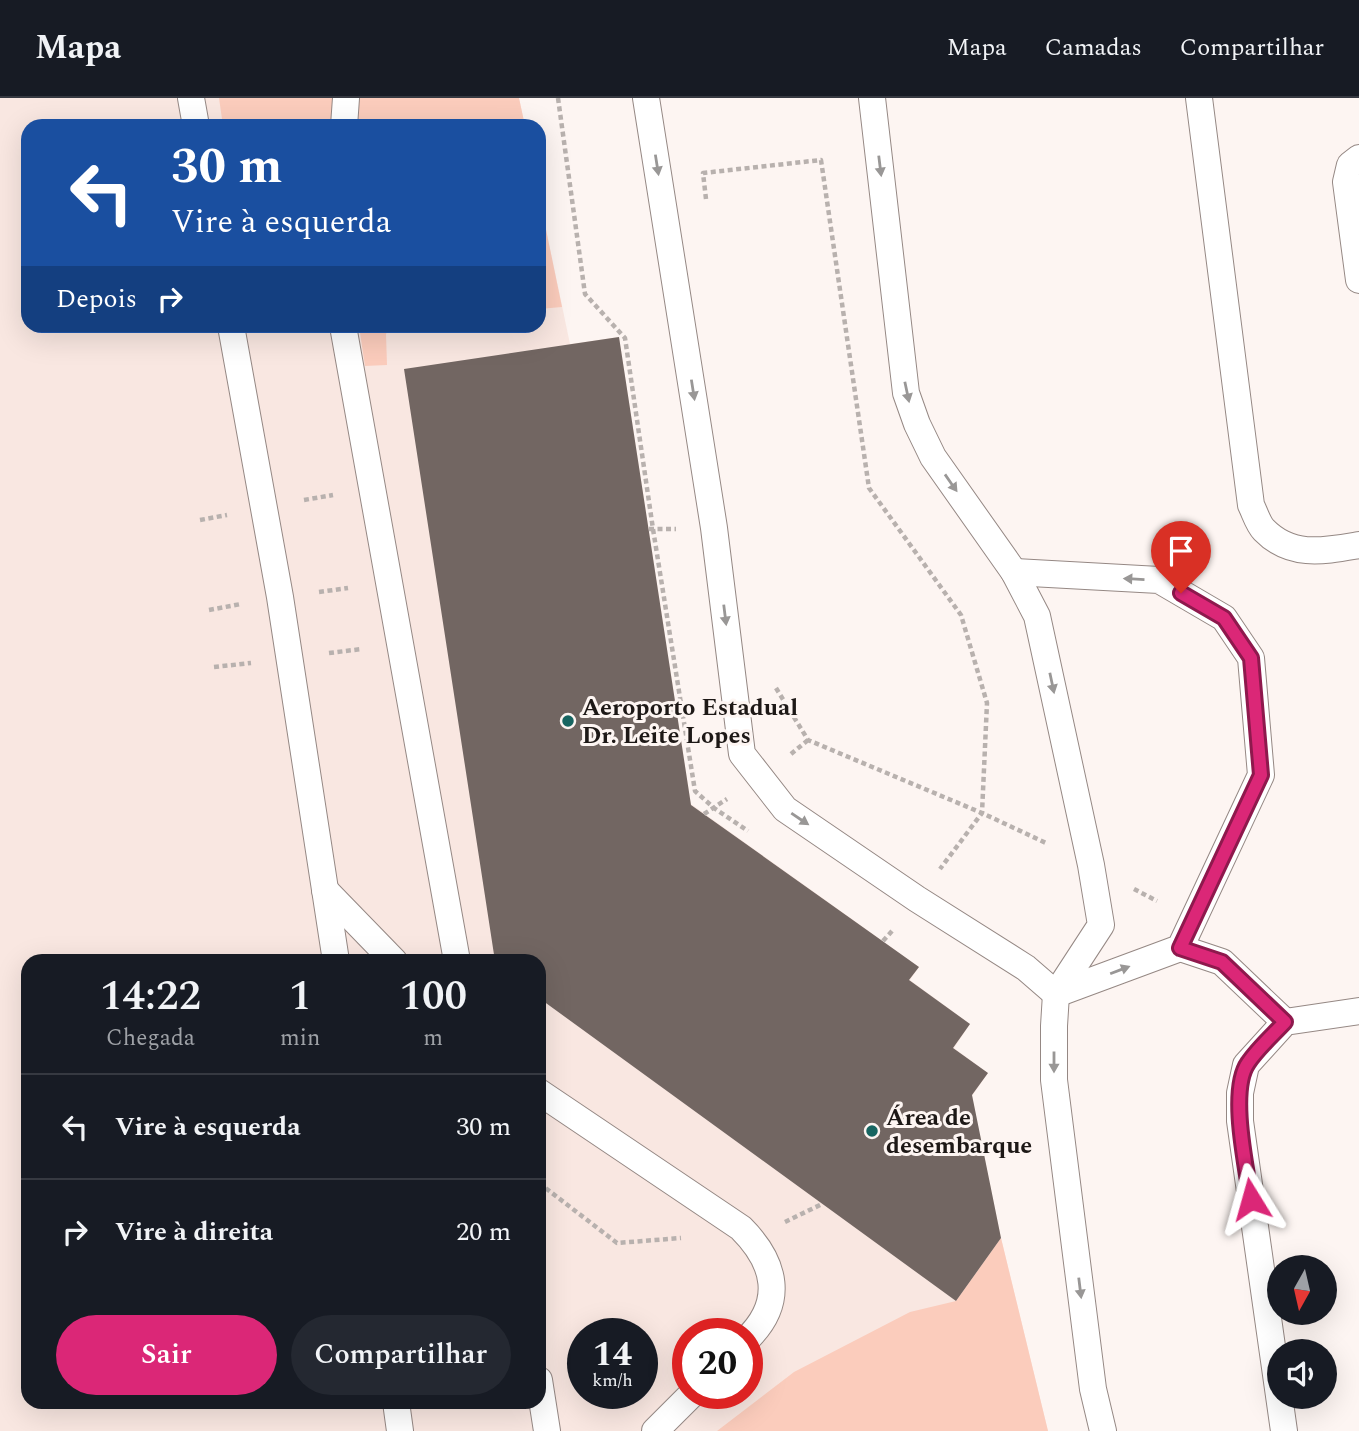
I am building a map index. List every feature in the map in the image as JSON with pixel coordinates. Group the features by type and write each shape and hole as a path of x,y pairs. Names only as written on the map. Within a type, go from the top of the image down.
{"lane":[{"path":"175,98 179,119"},
{"path":"191,98 195,119"},
{"path":"344,119 346,98"},
{"path":"646,98 714,528 742,754 785,809 1026,968 1056,994"},
{"path":"872,98 906,393 933,457 1014,572 1037,616 1091,865 1101,925 1056,994 1054,1080 1093,1389 1103,1431"},
{"path":"1199,98 1251,505 1262,529 1288,548 1321,551 1359,545"},
{"path":"1359,158 1350,164 1346,182 1356,231 1359,281"},
{"path":"232,333 264,507 334,954"},
{"path":"344,333 456,954"},
{"path":"1014,572 1159,580 1224,618 1251,658 1261,775 1180,948"},
{"path":"325,890 387,954"},
{"path":"1056,994 1180,948 1222,962 1285,1022"},
{"path":"1284,1431 1240,1121 1240,1093 1246,1065 1285,1022 1359,1011"},
{"path":"546,1097 741,1228 760,1248 772,1273 771,1302 763,1319"},
{"path":"397,1409 400,1431"},
{"path":"544,1409 547,1431"},
{"path":"655,1431 677,1409"}],"path":[{"path":"558,98 585,294 625,338 695,791 714,808 759,838"},
{"path":"706,200 703,173 821,160 869,488 961,615 988,704 982,813 918,899"},
{"path":"200,520 373,489"},
{"path":"774,684 808,740 982,813"},
{"path":"882,922 893,930 883,941"}],"shaded area":[{"path":"0,98 519,98 524,119 21,119 21,333 546,333 546,229 570,344 619,337 691,804 919,967 910,980 970,1024 954,1048 988,1073 972,1096 1001,1238 1048,1431 0,1431"},
{"path":"219,98 519,98 524,119 222,119"},
{"path":"546,230 562,307 546,308"},
{"path":"360,333 386,333 387,365 365,366"},
{"path":"1001,1238 1048,1431 717,1431 746,1409 763,1409 763,1396 794,1372 910,1312 956,1301"}],"building":[{"name":"Aeroporto Estadual Dr. Leite Lopes","path":"619,337 691,805 919,967 909,980 970,1024 953,1048 988,1073 972,1095 1001,1238 956,1301 546,1003 546,954 494,954 404,369"}],"place":[{"name":"Aeroporto Estadual Dr. Leite Lopes","path":"568,721"},
{"name":"Área de desembarque","path":"872,1131"}],"route":[{"path":"1181,593 1224,618 1251,658 1261,775 1180,948 1222,962 1285,1022 1246,1065 1240,1093 1240,1121 1251,1199"}]}
